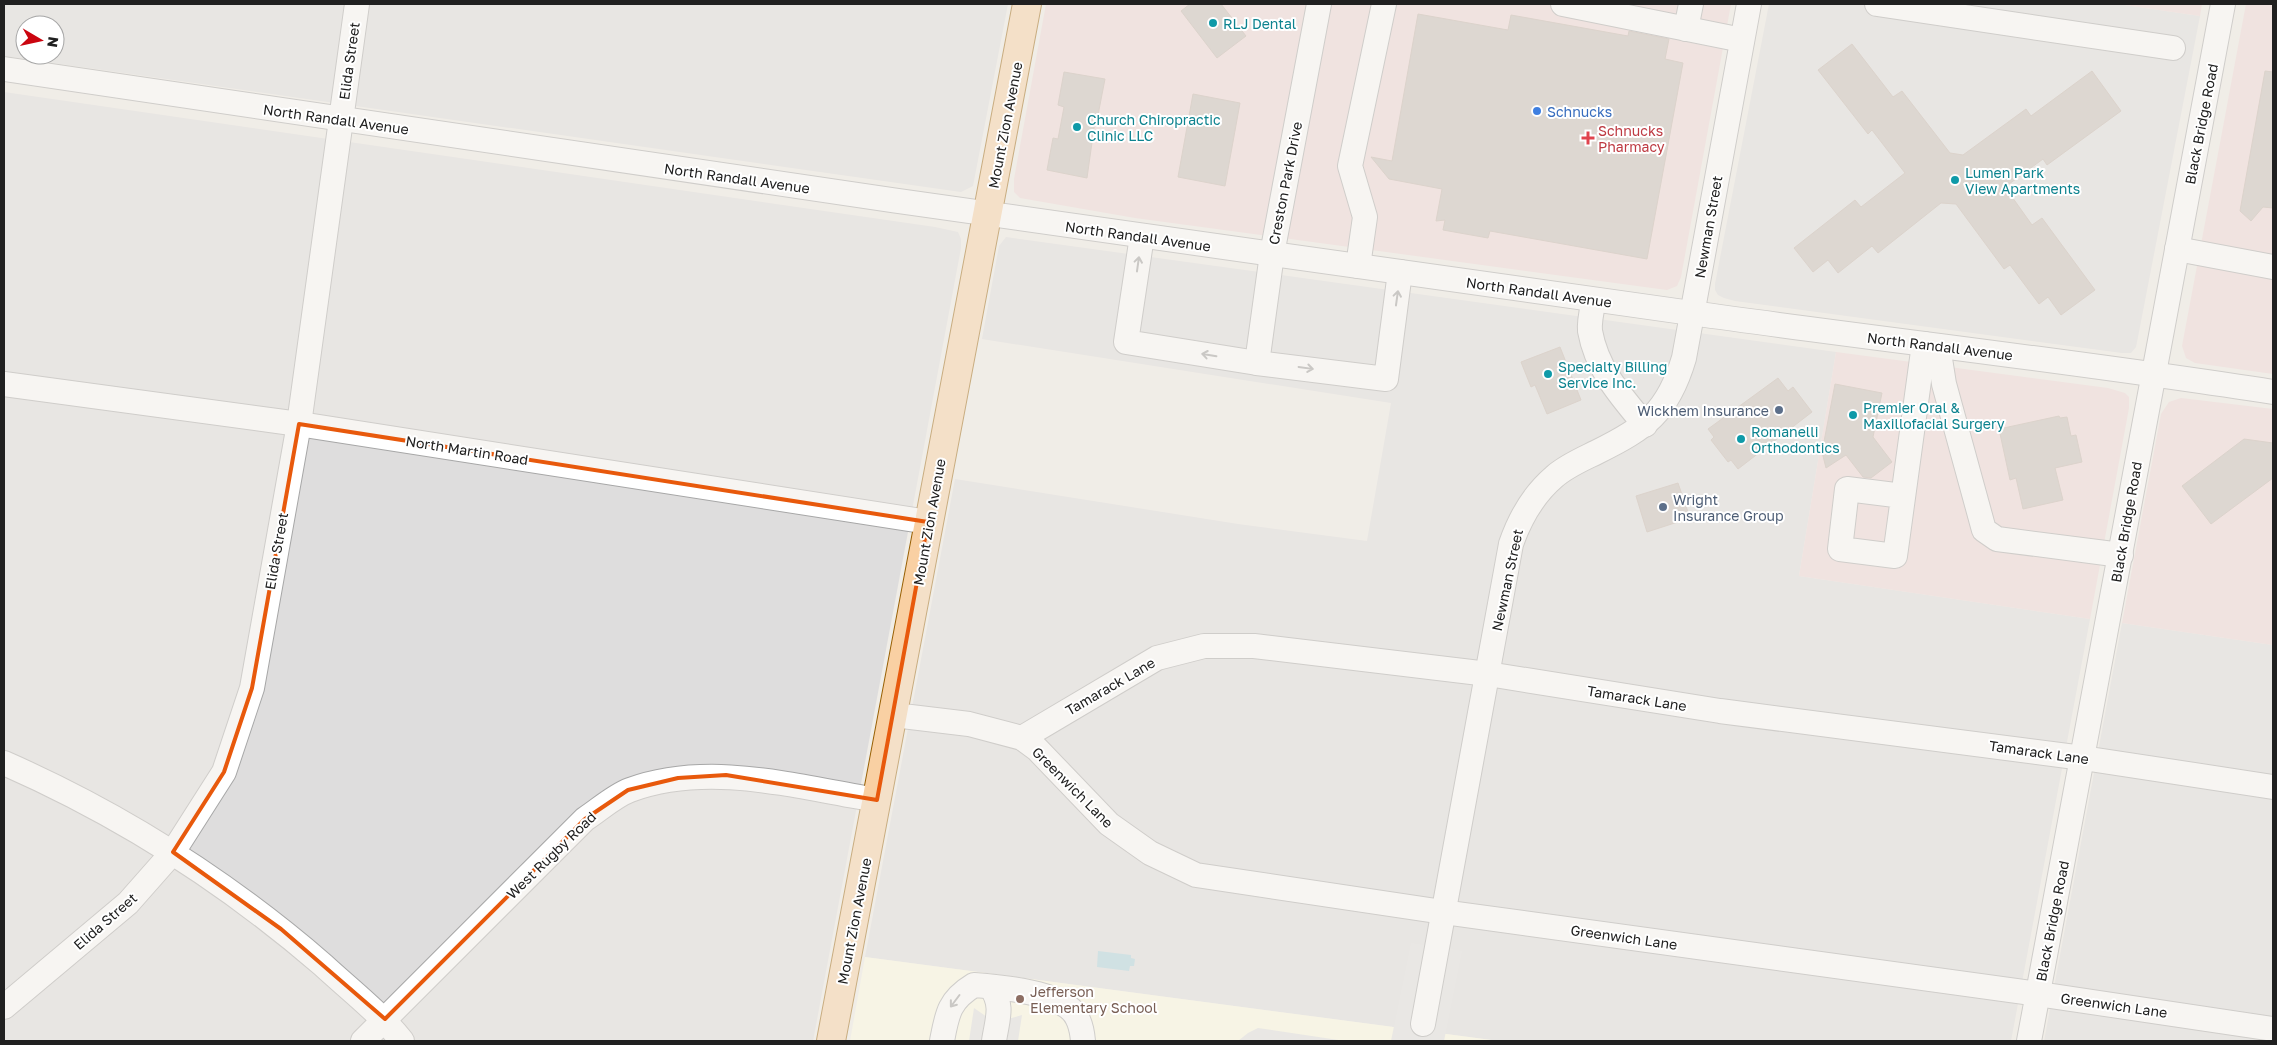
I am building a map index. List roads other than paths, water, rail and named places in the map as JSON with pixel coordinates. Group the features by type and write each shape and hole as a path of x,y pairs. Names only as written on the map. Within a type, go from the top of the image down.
{"main road":[{"name":"Mount Zion Avenue","path":"831,1041 1027,4"}],"street":[{"name":"Elida Street","path":"4,1007 128,903 174,852 224,772 252,688 299,424 357,4"},
{"name":"Creston Park Drive","path":"1257,363 1272,254 1319,4"},
{"path":"1358,266 1366,217 1350,166 1384,4"},
{"path":"1570,4 1629,10 1686,29 1742,40"},
{"path":"1686,29 1690,4"},
{"name":"Newman Street","path":"1423,1024 1511,544 1519,520 1534,498 1555,476 1585,458 1630,436 1645,425 1662,408 1677,381 1684,358 1749,4"},
{"path":"1877,4 2173,48"},
{"name":"Black Bridge Road","path":"2029,1041 2223,4"},
{"name":"North Randall Avenue","path":"4,69 988,215 1692,314 2154,374 2273,392"},
{"path":"1142,236 1126,342 1257,363 1386,379 1400,272"},
{"path":"2177,249 2273,267"},
{"path":"1594,300 1590,329 1598,357 1611,384 1645,425"},
{"path":"1903,496 1931,345"},
{"path":"1931,345 1944,384 1984,530 1997,539 2120,555"},
{"name":"North Martin Road","path":"4,384 299,424 928,522"},
{"name":"Tamarack Lane","path":"1022,738 1157,658 1204,646 1254,646 1488,674 1720,711 2083,758 2273,786"},
{"path":"894,715 969,724 1022,738"},
{"name":"Greenwich Lane","path":"1022,738 1037,748 1109,824 1150,854 1196,875 1443,912 2038,994 2273,1029"},
{"path":"4,763 57,787 174,852 281,929 385,1019 402,1041"},
{"name":"West Rugby Road","path":"363,1041 585,819 628,790 678,778 726,776 877,800"},
{"path":"942,1041 946,1019 956,998 974,985 1044,996 1068,1007 1076,1017 1082,1031 1082,1041"},
{"path":"991,987 998,998 999,1005 994,1041"}],"water":[{"path":"1098,951 1131,955 1131,958 1135,959 1134,966 1130,966 1129,971 1097,967"}],"place":[{"name":"RLJ Dental","path":"1213,23"},
{"name":"Schnucks","path":"1537,111"},
{"name":"Church Chiropractic Clinic LLC","path":"1077,127"},
{"name":"Schnucks Pharmacy","path":"1588,138"},
{"name":"Lumen Park View Apartments","path":"1955,180"},
{"name":"Specialty Billing Service Inc.","path":"1548,374"},
{"name":"Wickhem Insurance","path":"1779,410"},
{"name":"Premier Oral & Maxillofacial Surgery","path":"1853,415"},
{"name":"Romanelli Orthodontics","path":"1741,439"},
{"name":"Wright Insurance Group","path":"1663,507"},
{"name":"Jefferson Elementary School","path":"1020,999"}]}
